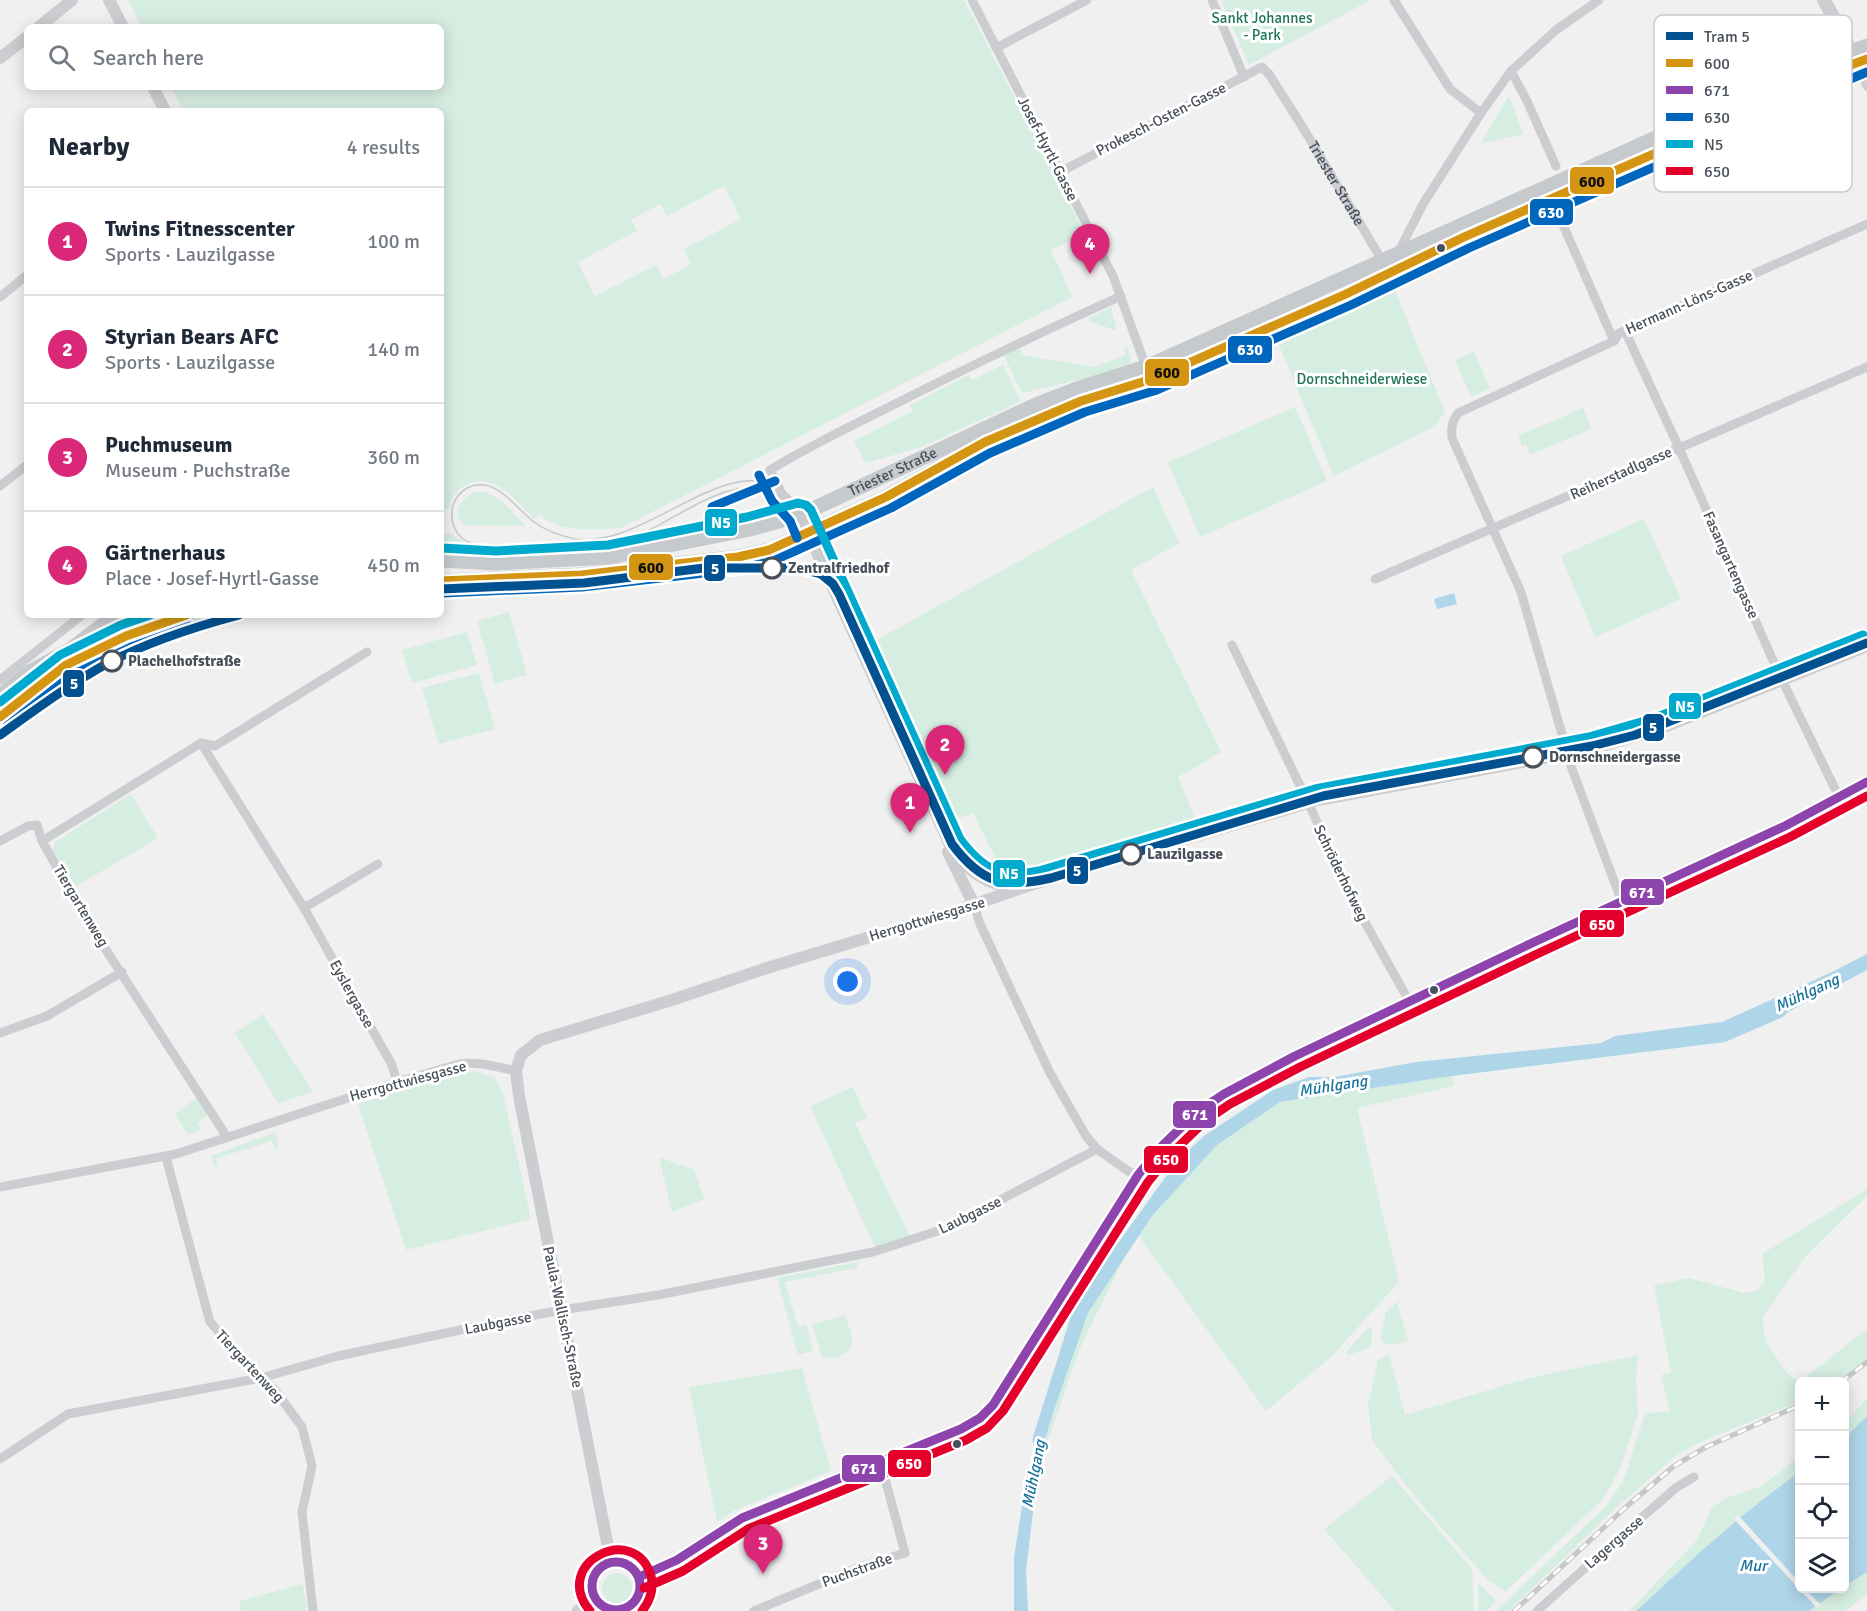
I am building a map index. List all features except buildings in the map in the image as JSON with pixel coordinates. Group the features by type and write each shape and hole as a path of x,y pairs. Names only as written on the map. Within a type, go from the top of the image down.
{"main road":[{"path":"1824,0 1833,15"},
{"name":"Triester Straße","path":"1858,58 1867,46"},
{"name":"Triester Straße","path":"444,560 496,563 609,557 750,529 800,515 1041,403 1146,367 1390,259 1487,213 1654,143"},
{"name":"Triester Straße","path":"444,580 581,575 738,557 770,550 886,496 985,442 1080,401 1152,380 1346,294 1464,237 1654,154"},
{"path":"0,696 28,673 71,649 116,618"},
{"path":"0,717 66,665 126,636 177,618"},
{"path":"639,1577 677,1560 742,1518 880,1460 961,1430 980,1418 993,1405 1138,1175 1176,1131 1197,1112 1224,1094 1295,1056 1409,1001 1785,826 1867,782"},
{"path":"611,1562 630,1566 639,1577 640,1593 625,1610 606,1609 595,1599 592,1580 598,1569 611,1562"},
{"path":"579,1611 595,1599"}],"street":[{"path":"43,24 72,0"},
{"path":"109,0 121,24"},
{"name":"Josef-Hyrtl-Gasse","path":"972,0 1121,296 1146,367"},
{"path":"996,48 1087,0"},
{"path":"1212,0 1244,77"},
{"path":"1394,0 1450,89 1481,113"},
{"path":"1390,259 1481,113 1512,71 1556,30 1599,0"},
{"path":"0,58 24,39"},
{"path":"1858,58 1867,86"},
{"name":"Prokesch-Osten-Gasse","path":"1060,172 1262,67"},
{"name":"Triester Straße","path":"1262,67 1390,259"},
{"path":"1512,71 1556,166"},
{"path":"154,90 164,108"},
{"path":"1561,215 1563,225 1614,341"},
{"name":"Hermann-Löns-Gasse","path":"1493,529 1452,438 1451,427 1458,413 1614,341 1619,333 1867,224"},
{"path":"0,297 24,277"},
{"path":"1027,886 1003,886 988,882 961,861 939,823 800,515 782,494 770,471 796,454 1023,340 1121,296"},
{"name":"Fasangartengasse","path":"1625,331 1782,680 1839,797"},
{"name":"Reiherstadlgasse","path":"1375,579 1867,367"},
{"path":"0,486 24,467"},
{"path":"1493,529 1521,592 1572,769 1622,902"},
{"path":"0,680 78,618"},
{"name":"Schröderhofweg","path":"1232,645 1352,899 1409,1001"},
{"name":"Herrgottwiesgasse","path":"0,1188 127,1162 166,1157 397,1082 468,1063 516,1071 521,1055 540,1040 974,905 1027,886 1308,803 1568,753 1635,737 1867,646"},
{"path":"42,841 201,743 215,746 368,652"},
{"name":"Eyslergasse","path":"201,743 304,908 392,1065 397,1082"},
{"path":"939,823 944,844 1050,1073 1086,1136 1097,1149 1128,1171 1138,1175"},
{"name":"Tiergartenweg","path":"0,841 28,826 37,825 42,841 88,922 227,1137"},
{"path":"304,908 378,864"},
{"path":"974,905 988,891 988,882"},
{"path":"0,1033 47,1016 122,972"},
{"name":"Paula-Wallisch-Straße","path":"516,1071 519,1096 611,1562"},
{"name":"Laubgasse","path":"0,1459 68,1414 261,1378 338,1356 562,1310 658,1295 873,1252 947,1228 1097,1149"},
{"name":"Tiergartenweg","path":"166,1157 209,1321 261,1378 275,1390 302,1426 312,1466 302,1512 313,1611"},
{"name":"Puchstraße","path":"754,1611 862,1566 904,1553 880,1460"},
{"name":"Lagergasse","path":"1536,1611 1677,1487 1694,1477"}],"green space":[{"path":"128,0 964,0 1085,234 1051,250 1072,297 623,527 575,529 560,526 539,515 534,519 505,490 487,482 478,481 460,488 448,509 444,509 444,108 182,108 172,90 444,90 444,24 140,24","holes":["724,186 741,219 684,249 691,264 664,279 656,265 595,296 578,262 637,231 631,220 660,204 667,216"]},
{"name":"Sankt Johannes - Park","path":"1221,0 1371,0 1249,65"},
{"path":"1509,95 1523,134 1480,144"},
{"name":"Dornschneiderwiese","path":"1392,283 1445,412 1435,426 1334,476 1275,336"},
{"path":"1111,307 1117,331 1089,321 1089,318"},
{"path":"1127,346 1131,360 1129,364 1098,375 1022,393 1004,356 1020,347 1021,355 1094,367 1126,355 1124,347"},
{"path":"1474,352 1490,388 1471,397 1455,360"},
{"path":"1003,365 1021,401 922,447 865,463 854,441 913,411 910,405 969,375 972,380"},
{"path":"1295,407 1327,481 1200,537 1168,462"},
{"path":"1583,408 1591,429 1530,455 1526,445 1522,446 1518,436"},
{"path":"1153,487 1179,543 1131,570 1221,752 1178,777 1196,821 1141,841 1031,873 1014,874 999,865 973,813 948,822 873,642"},
{"path":"475,492 491,494 497,498 526,526 465,525 458,516 459,507 470,494"},
{"path":"1644,519 1681,599 1595,637 1561,556"},
{"path":"686,528 687,532 705,528 707,531 597,552 532,558 444,553 444,534 450,533 471,547 484,549 564,550 604,547 641,537 643,539 660,531"},
{"path":"703,567 706,575 679,576 616,588 444,599 444,586"},
{"path":"509,612 527,675 495,684 477,621"},
{"path":"193,618 247,618 226,622 139,652 134,641"},
{"path":"467,632 477,665 412,683 402,650"},
{"path":"479,673 495,729 439,744 422,688"},
{"path":"62,679 69,690 0,739 0,725"},
{"path":"131,794 158,838 75,887 53,851 55,842"},
{"path":"263,1014 313,1092 278,1103 235,1033"},
{"path":"477,1071 495,1078 503,1094 531,1219 406,1250 358,1104 461,1073"},
{"path":"1452,1076 1454,1086 1357,1108 1399,1282 1331,1357 1266,1411 1138,1235 1152,1216 1217,1145 1280,1102"},
{"path":"853,1087 867,1118 855,1123 910,1237 875,1247 810,1106"},
{"path":"198,1097 209,1115 197,1122 201,1129 188,1135 175,1114"},
{"path":"276,1133 278,1145 275,1150 272,1141 215,1159 218,1168 214,1166 211,1156"},
{"path":"659,1157 694,1170 704,1199 672,1212"},
{"path":"1867,1189 1867,1196 1805,1257 1762,1318 1766,1342 1787,1373 1795,1379 1795,1403 1700,1442 1678,1454 1618,1506 1509,1611 1496,1611 1605,1507 1624,1480 1644,1416 1649,1413 1670,1411 1661,1375 1671,1373 1654,1286 1688,1278 1745,1293 1757,1291 1765,1281 1762,1254"},
{"path":"1128,1250 1080,1348 1042,1457 1040,1455 1055,1407 1088,1313"},
{"path":"858,1262 857,1268 785,1282 798,1327 806,1325 813,1351 798,1355 777,1278"},
{"path":"1399,1300 1398,1306 1408,1341 1386,1344 1380,1339 1386,1312"},
{"path":"845,1315 852,1337 849,1349 837,1357 822,1357 812,1324"},
{"path":"1368,1328 1372,1328 1370,1346 1365,1350 1348,1355 1346,1352"},
{"path":"1867,1329 1867,1360 1843,1377 1805,1377"},
{"path":"1389,1354 1405,1415 1526,1379 1638,1355 1636,1378 1638,1413 1620,1469 1602,1500 1505,1592 1487,1579 1416,1498 1372,1440 1368,1405 1378,1360"},
{"path":"802,1368 831,1471 733,1511 717,1522 689,1387"},
{"path":"1867,1398 1867,1416 1849,1434 1849,1418"},
{"path":"1795,1460 1795,1475 1743,1515 1636,1611 1629,1611 1697,1540 1711,1509 1725,1498 1760,1487"},
{"path":"1392,1476 1472,1569 1474,1611 1395,1611 1324,1529"},
{"path":"1867,1572 1867,1594 1845,1611 1809,1611 1832,1593 1849,1593 1849,1583"},
{"path":"617,1573 623,1574 631,1582 631,1594 623,1602 617,1603 611,1602 603,1594 602,1588 603,1582 611,1574"},
{"path":"1478,1583 1496,1601 1487,1611 1479,1611"},
{"path":"303,1584 307,1611 241,1611 239,1601"}],"water":[{"path":"1454,593 1457,604 1437,609 1434,599"},
{"name":"Mühlgang","path":"1867,954 1867,970 1788,1012 1783,1017 1725,1042 1452,1076 1280,1102 1217,1145 1152,1216 1088,1313 1040,1455 1026,1570 1028,1611 1014,1611 1014,1557 1033,1437 1075,1303 1177,1161 1204,1136 1273,1090 1309,1077 1334,1077 1416,1062 1601,1043 1615,1036 1722,1022"},
{"path":"1867,1416 1867,1572 1849,1583 1849,1485 1849,1434"},
{"name":"Mur","path":"1795,1475 1795,1593 1834,1593 1809,1611 1636,1611 1699,1553"}],"pier":[{"path":"1030,1438 1043,1459 1038,1498 1023,1475"},
{"path":"1738,1515 1795,1578 1795,1584 1734,1519"},
{"path":"1803,1593 1809,1593 1821,1605 1817,1608"}],"tram line":[{"path":"839,594 803,513 797,504 774,485 749,481 721,487 633,528 603,538 575,539 549,531 534,522 505,495 488,486 469,487 459,494 453,505 452,517 455,529 463,539 474,544 484,546 589,545 631,538 721,493 740,488 759,488 776,494 795,514 812,544 839,604"},
{"name":"5","path":"444,589 584,583 704,568 797,568 821,574 833,584 839,594 952,844 973,867 984,875 995,880 1020,883 1051,878 1323,796 1592,746 1635,735 1867,643"},
{"name":"5","path":"0,735 66,688 108,663 172,635 228,618"}],"railway":[{"path":"1848,1377 1867,1362"},
{"path":"1514,1611 1626,1507 1674,1466 1706,1447 1795,1407"}],"transit line":[{"name":"600","path":"1852,65 1867,59"},
{"name":"630","path":"1852,78 1867,72"},
{"name":"600","path":"444,581 581,575 738,557 769,550 886,497 985,442 1081,401 1152,379 1346,294 1464,237 1654,154"},
{"name":"630","path":"444,593 582,587 739,569 773,561 891,508 990,453 1085,412 1157,390 1351,305 1469,248 1654,167"},
{"name":"630","path":"759,475 772,501 790,521 797,538"},
{"name":"630","path":"712,507 775,481"},
{"name":"N5","path":"444,548 496,551 608,545 747,517 798,503 806,505 811,510 960,839 968,850 985,865 1003,873 1014,874 1039,871 1315,789 1589,737 1655,718 1863,635"},
{"name":"N5","path":"0,702 60,655 121,625 141,618"},
{"name":"600","path":"0,717 66,665 126,636 177,618"},
{"name":"630","path":"7,726 72,675 131,647 190,626"},
{"name":"671","path":"639,1577 677,1560 742,1518 961,1429 980,1418 993,1405 1138,1175 1160,1148 1197,1112 1224,1094 1295,1056 1785,826 1867,782"},
{"name":"650","path":"644,1588 683,1571 748,1529 966,1440 987,1428 1003,1411 1148,1182 1169,1156 1205,1121 1230,1104 1300,1067 1537,954 1790,837 1867,796"},
{"name":"650","path":"590,1611 580,1593 580,1578 588,1564 600,1555 614,1550 629,1552 642,1560 651,1576 651,1595 642,1611"},
{"name":"671","path":"611,1562 621,1562 633,1569 640,1581 640,1586 640,1591 633,1603 621,1610 611,1610 596,1599 592,1591 592,1581 603,1566 611,1562"}],"place":[{"name":"Gärtnerhaus","path":"1090,274"},
{"name":"Zentralfriedhof","path":"772,568"},
{"name":"Plachelhofstraße","path":"112,661"},
{"name":"Dornschneidergasse","path":"1533,757"},
{"name":"Styrian Bears AFC","path":"945,775"},
{"name":"Twins Fitnesscenter","path":"910,833"},
{"name":"Lauzilgasse","path":"1131,854"},
{"name":"Puchmuseum","path":"763,1574"}]}
